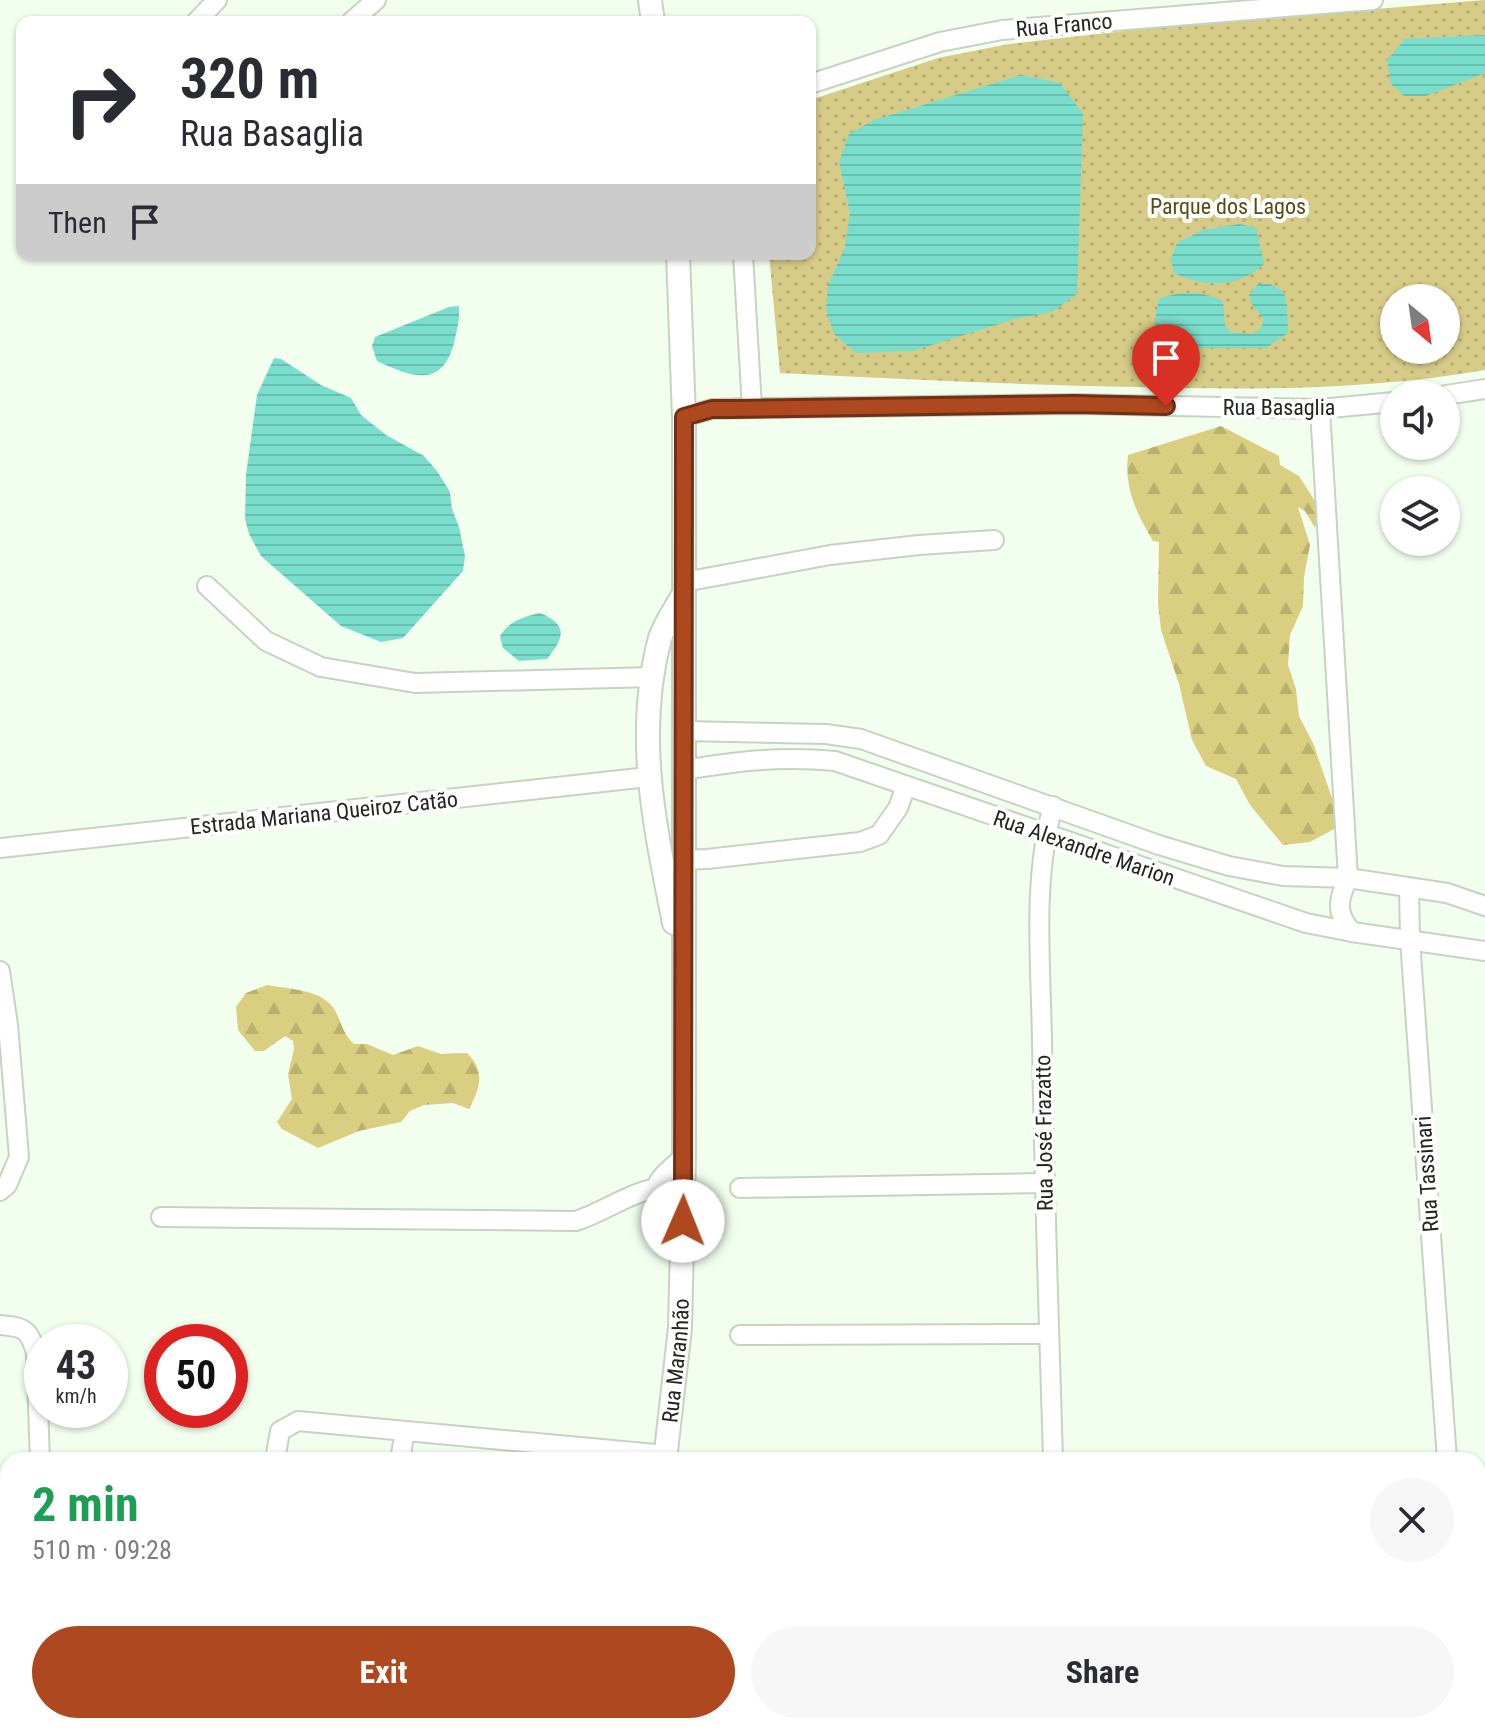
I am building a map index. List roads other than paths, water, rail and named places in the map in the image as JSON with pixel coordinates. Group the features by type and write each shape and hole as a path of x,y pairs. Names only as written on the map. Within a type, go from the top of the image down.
{"main road":[{"name":"Rua Maranhão","path":"667,1452 680,1328 684,1157 684,417 678,260"},
{"path":"684,588 661,636 648,710 648,777 684,971"},
{"path":"648,738 685,731"},
{"path":"648,777 684,770"}],"street":[{"path":"202,16 217,0"},
{"path":"358,16 376,0"},
{"name":"Rua Franco","path":"816,82 940,42 1002,30 1156,9 1373,0"},
{"path":"743,260 752,408"},
{"path":"1460,393 1485,389"},
{"name":"Rua Basaglia","path":"684,417 712,409 752,408 1075,404 1320,409 1380,403"},
{"path":"1320,409 1348,878 1340,895 1338,911 1352,932"},
{"path":"684,588 830,555 994,540"},
{"path":"207,586 266,641 321,667 415,683 654,677"},
{"name":"Rua Alexandre Marion","path":"685,731 826,734 861,739 1159,845 1229,866 1283,876 1348,878 1409,887 1447,893 1485,906"},
{"name":"Rua Alexandre Marion","path":"684,770 746,760 792,757 835,761 1306,923 1485,951"},
{"name":"Estrada Mariana Queiroz Catão","path":"0,848 648,777"},
{"path":"684,860 860,842 879,835 898,808 906,786"},
{"name":"Rua José Frazatto","path":"1053,806 1045,835 1040,898 1044,1183 1053,1452"},
{"name":"Rua Tassinari","path":"1409,887 1410,940 1446,1452"},
{"path":"0,971 19,1157 7,1185 0,1191"},
{"path":"683,1221 663,1203 656,1188 658,1180 684,1157"},
{"path":"740,1188 1044,1183"},
{"path":"161,1217 576,1221 597,1214 637,1192 656,1188"},
{"path":"0,1325 21,1327 32,1338 36,1353 40,1452"},
{"path":"740,1335 1049,1334"},
{"path":"276,1452 280,1431 298,1421 616,1452"},
{"path":"401,1452 405,1431"}],"water":[{"path":"1485,35 1485,73 1426,96 1404,96 1391,84 1387,60 1405,39"},
{"path":"1021,75 1060,83 1083,114 1077,294 1052,312 1015,319 913,351 856,353 834,334 826,310 828,286 845,247 850,213 839,162 849,134 874,120"},
{"path":"1239,224 1256,228 1264,264 1254,272 1221,283 1197,281 1174,273 1171,259 1177,243 1203,230"},
{"path":"1258,284 1270,284 1283,291 1287,304 1288,333 1266,348 1172,348 1159,341 1155,319 1159,299 1184,293 1207,295 1223,301 1225,325 1231,332 1253,334 1261,328 1264,319 1251,303 1249,295"},
{"path":"459,306 454,343 442,367 433,373 413,374 377,361 372,346 375,337 449,307"},
{"path":"274,358 351,398 361,415 386,435 424,456 450,492 465,556 463,571 403,638 381,642 341,626 261,556 249,534 245,519 246,475 257,395"},
{"path":"540,613 559,627 561,633 557,645 547,659 519,661 503,648 500,636 517,620"}],"park label":[{"name":"Parque dos Lagos","path":"1228,206"}]}
